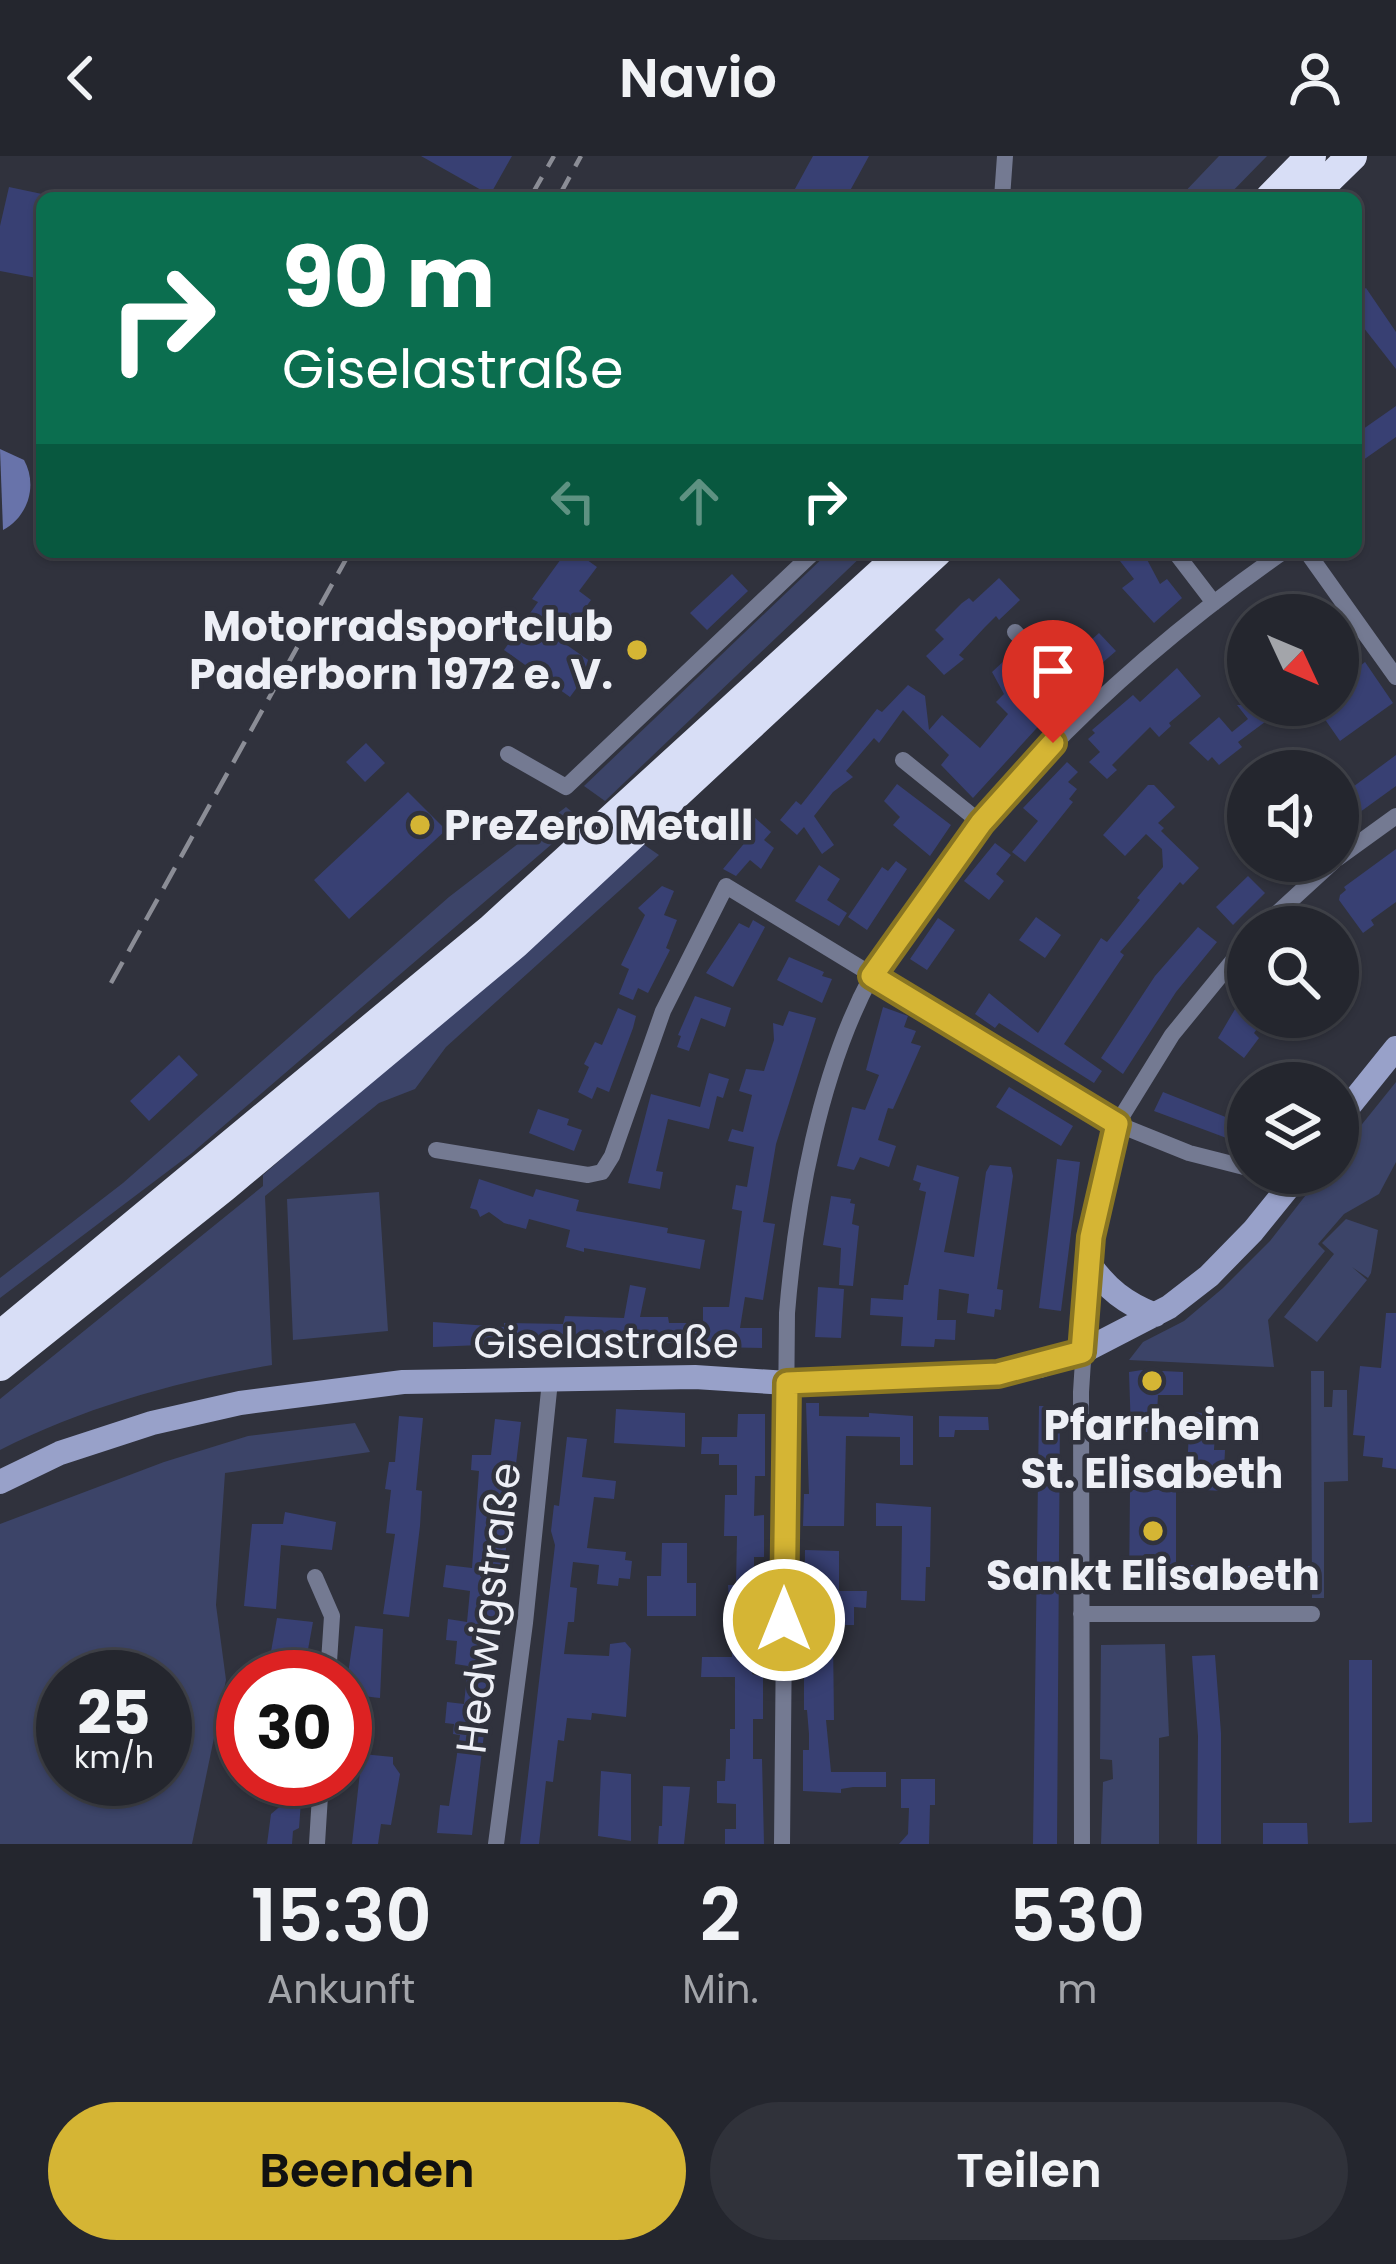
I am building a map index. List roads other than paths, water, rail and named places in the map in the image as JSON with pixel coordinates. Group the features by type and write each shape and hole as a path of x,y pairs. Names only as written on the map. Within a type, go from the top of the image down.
{"highway":[{"path":"1276,192 1311,156"},
{"path":"1315,192 1352,156"},
{"path":"0,1336 491,929 897,558"},
{"path":"0,1366 515,944 932,558"}],"main road":[{"path":"1359,1094 1396,1048"},
{"name":"Giselastraße","path":"0,1482 60,1453 152,1423 240,1403 403,1382 695,1377 787,1383 998,1374 1082,1352 1155,1315 1209,1276 1283,1194"},
{"path":"1089,1263 1116,1294 1155,1315"}],"street":[{"path":"1002,192 1005,156"},
{"path":"508,754 566,787 808,558"},
{"path":"1180,558 1214,603"},
{"path":"782,1844 791,1259 835,1070 872,976 981,823 1088,709 1274,558"},
{"path":"1311,558 1396,677"},
{"path":"1015,632 1088,709"},
{"path":"903,760 981,823"},
{"path":"1359,843 1396,817"},
{"path":"1285,906 1311,882"},
{"path":"436,1150 588,1174 602,1172 612,1156 663,1011 726,886 1117,1124 1227,1164"},
{"path":"1082,1844 1082,1352 1091,1237 1117,1124 1172,1035 1227,968"},
{"name":"Hedwigstraße","path":"496,1844 550,1381"},
{"path":"315,1577 332,1616 330,1650"},
{"path":"1081,1614 1312,1614"},
{"path":"317,1844 319,1806"}],"railway":[{"path":"533,192 554,156"},
{"path":"561,192 581,156"},
{"path":"111,983 347,558"}],"place":[{"name":"Motorradsportclub Paderborn 1972 e. V.","path":"637,650"},
{"name":"PreZero Metall","path":"420,825"},
{"name":"Pfarrheim St. Elisabeth","path":"1152,1381"},
{"name":"Sankt Elisabeth","path":"1153,1531"}]}
